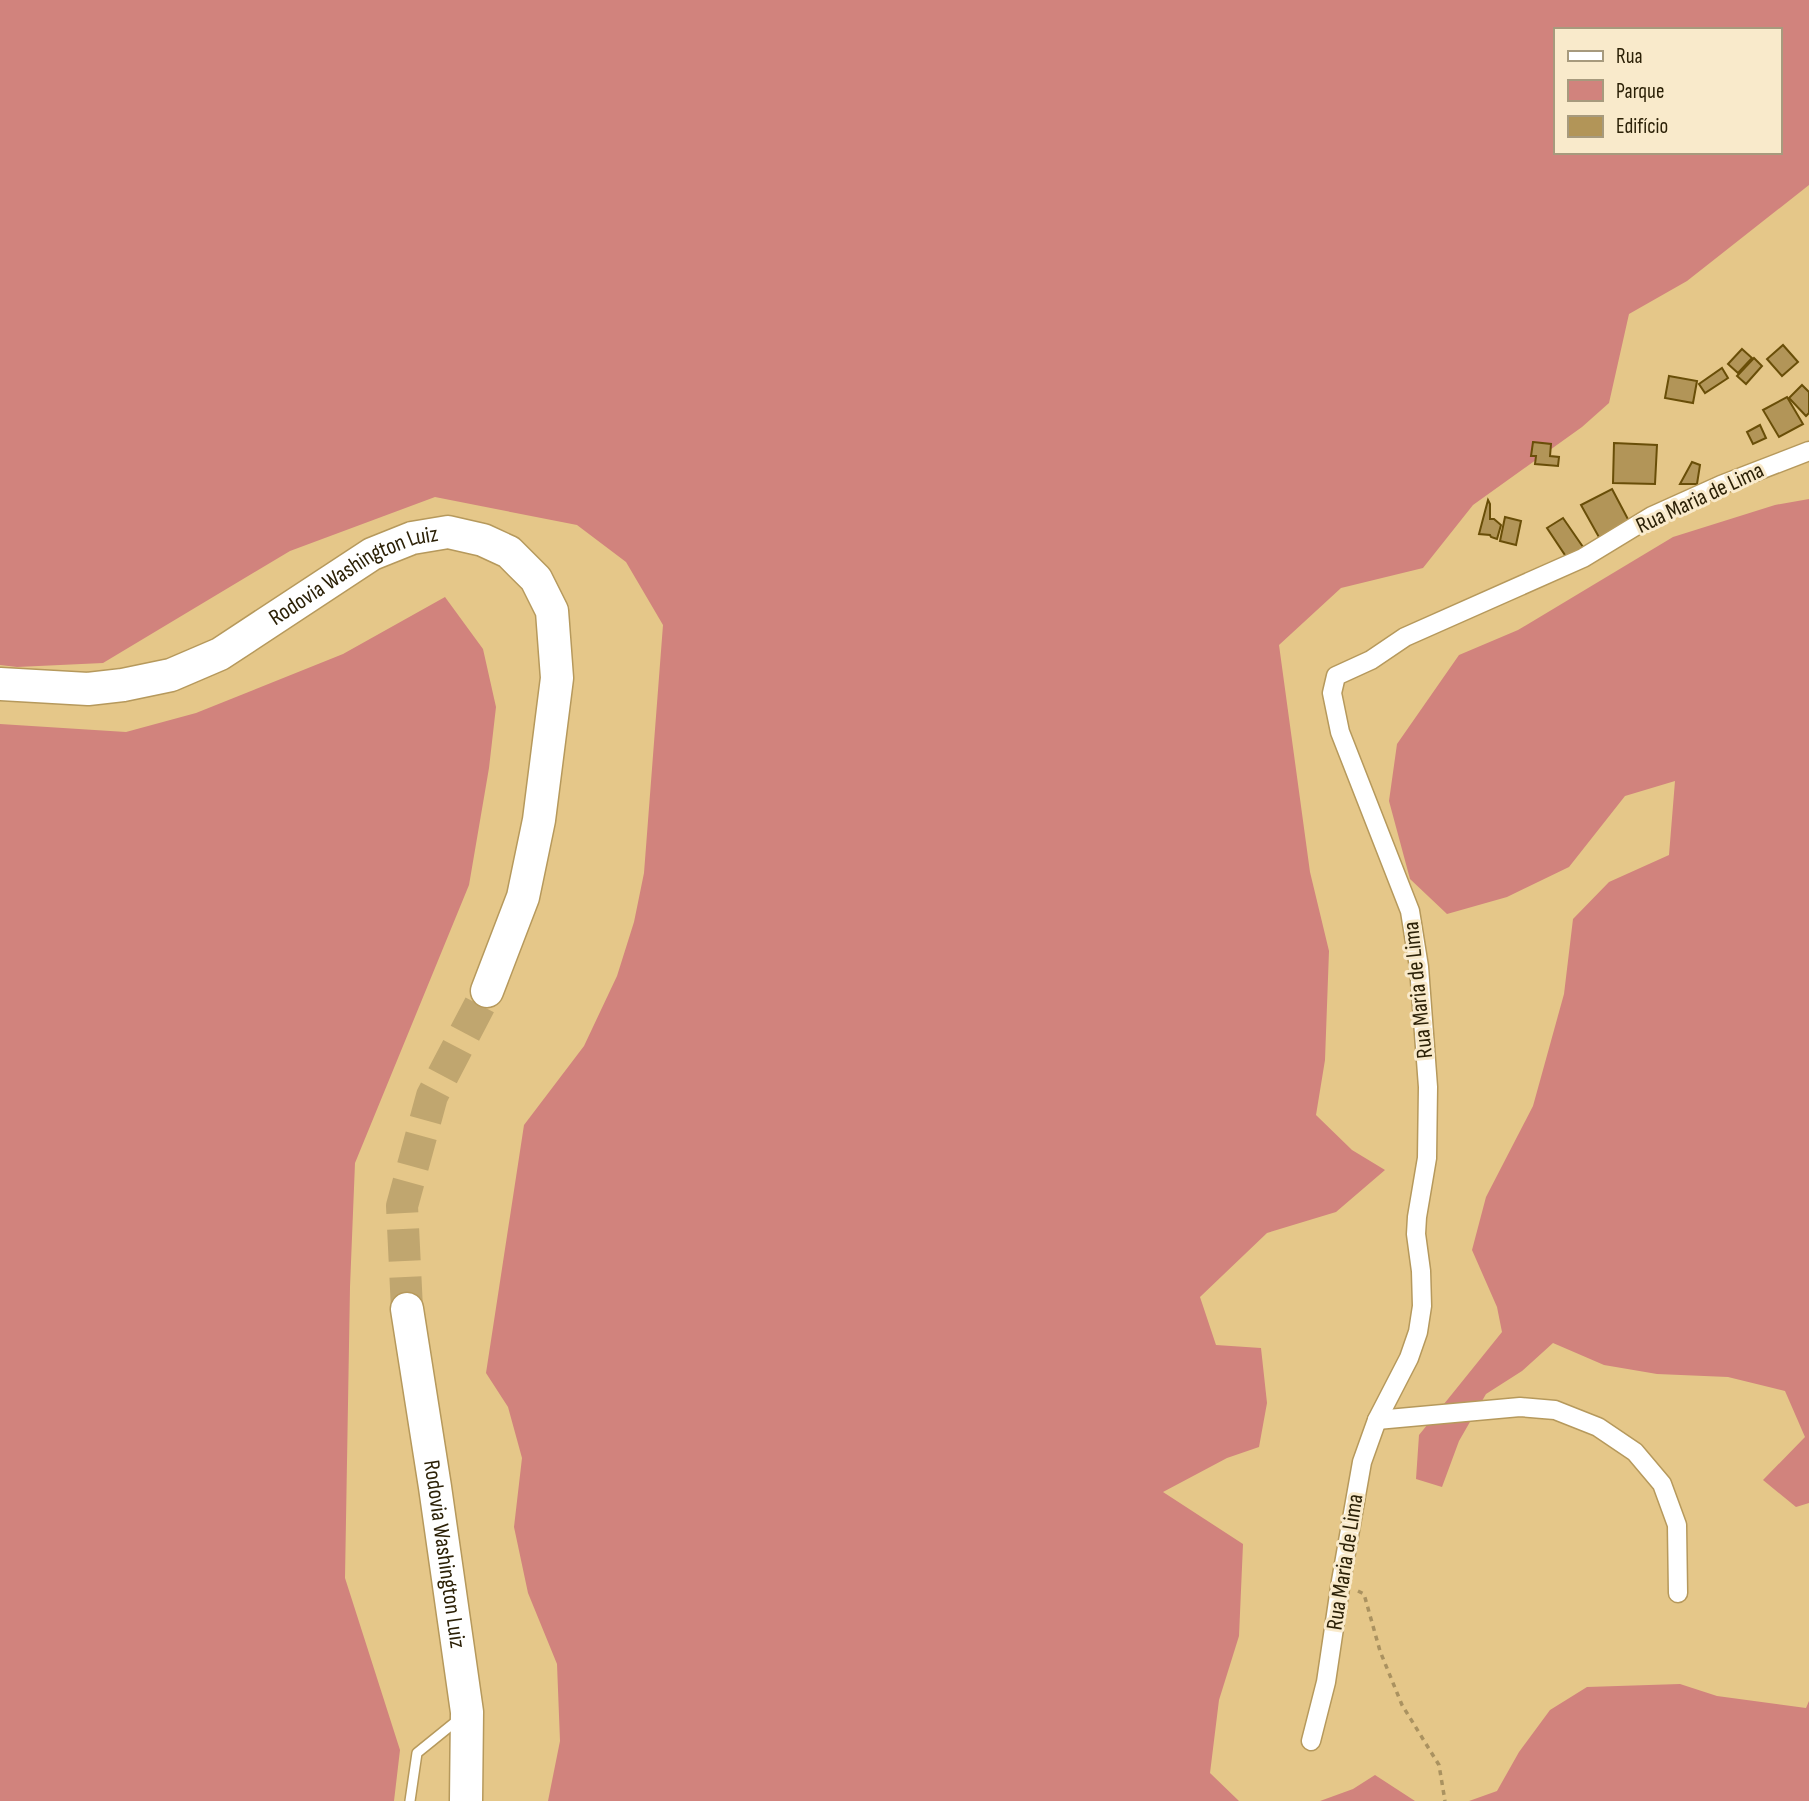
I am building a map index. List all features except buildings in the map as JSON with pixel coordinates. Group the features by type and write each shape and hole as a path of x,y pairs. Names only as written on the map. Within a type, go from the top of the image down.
{"highway":[{"name":"Rodovia Washington Luiz","path":"0,684 88,690 171,675 220,654 372,554 412,538 448,532 483,540 509,552 536,579 552,611 557,678 539,820 523,897 486,991"},
{"name":"Rodovia Washington Luiz","path":"407,1310 467,1712 466,1801"}],"street":[{"name":"Rua Maria de Lima","path":"1311,1741 1326,1682 1362,1462 1377,1420 1409,1358 1418,1332 1422,1306 1416,1234 1427,1158 1428,1087 1419,967 1410,911 1340,732 1332,694 1336,676 1371,660 1405,637 1583,558 1652,516 1721,485 1809,451"},
{"path":"1377,1420 1520,1407 1555,1410 1598,1427 1635,1452 1662,1484 1677,1525 1678,1594"}],"lane":[{"path":"410,1801 417,1753 467,1712"}],"path":[{"path":"1341,1581 1364,1594 1380,1651 1402,1705 1439,1765 1445,1801"}],"green space":[{"path":"0,0 1809,0 1809,185 1687,281 1629,314 1609,403 1582,427 1473,505 1423,568 1341,588 1279,645 1310,872 1329,951 1325,1060 1316,1115 1352,1150 1385,1170 1336,1212 1267,1233 1200,1297 1216,1345 1261,1348 1267,1403 1259,1447 1227,1458 1163,1492 1243,1544 1239,1636 1219,1700 1210,1773 1239,1801 548,1801 560,1741 557,1664 528,1593 514,1527 522,1458 508,1407 486,1373 524,1125 584,1046 617,976 634,922 644,873 663,625 626,562 577,525 435,497 290,551 103,663 17,667 0,665"},
{"path":"1809,499 1809,1503 1796,1507 1763,1480 1805,1437 1785,1391 1728,1377 1657,1374 1604,1365 1553,1343 1522,1371 1486,1394 1459,1441 1442,1487 1416,1479 1419,1435 1502,1332 1497,1307 1472,1250 1486,1197 1533,1106 1564,994 1573,919 1609,882 1669,855 1675,781 1625,796 1569,867 1507,897 1447,914 1410,879 1389,801 1397,744 1459,655 1518,630 1673,537 1775,505"},
{"path":"445,597 483,649 496,707 489,768 469,885 355,1163 345,1578 400,1750 394,1801 0,1801 0,724 126,732 196,713 343,654"},
{"path":"1680,1684 1717,1696 1806,1708 1809,1701 1809,1801 1469,1801 1497,1791 1519,1752 1550,1710 1587,1687"},
{"path":"1375,1775 1415,1801 1320,1801 1353,1789"}],"tunnel":[{"path":"407,1309 402,1206 432,1096 487,991"}]}
